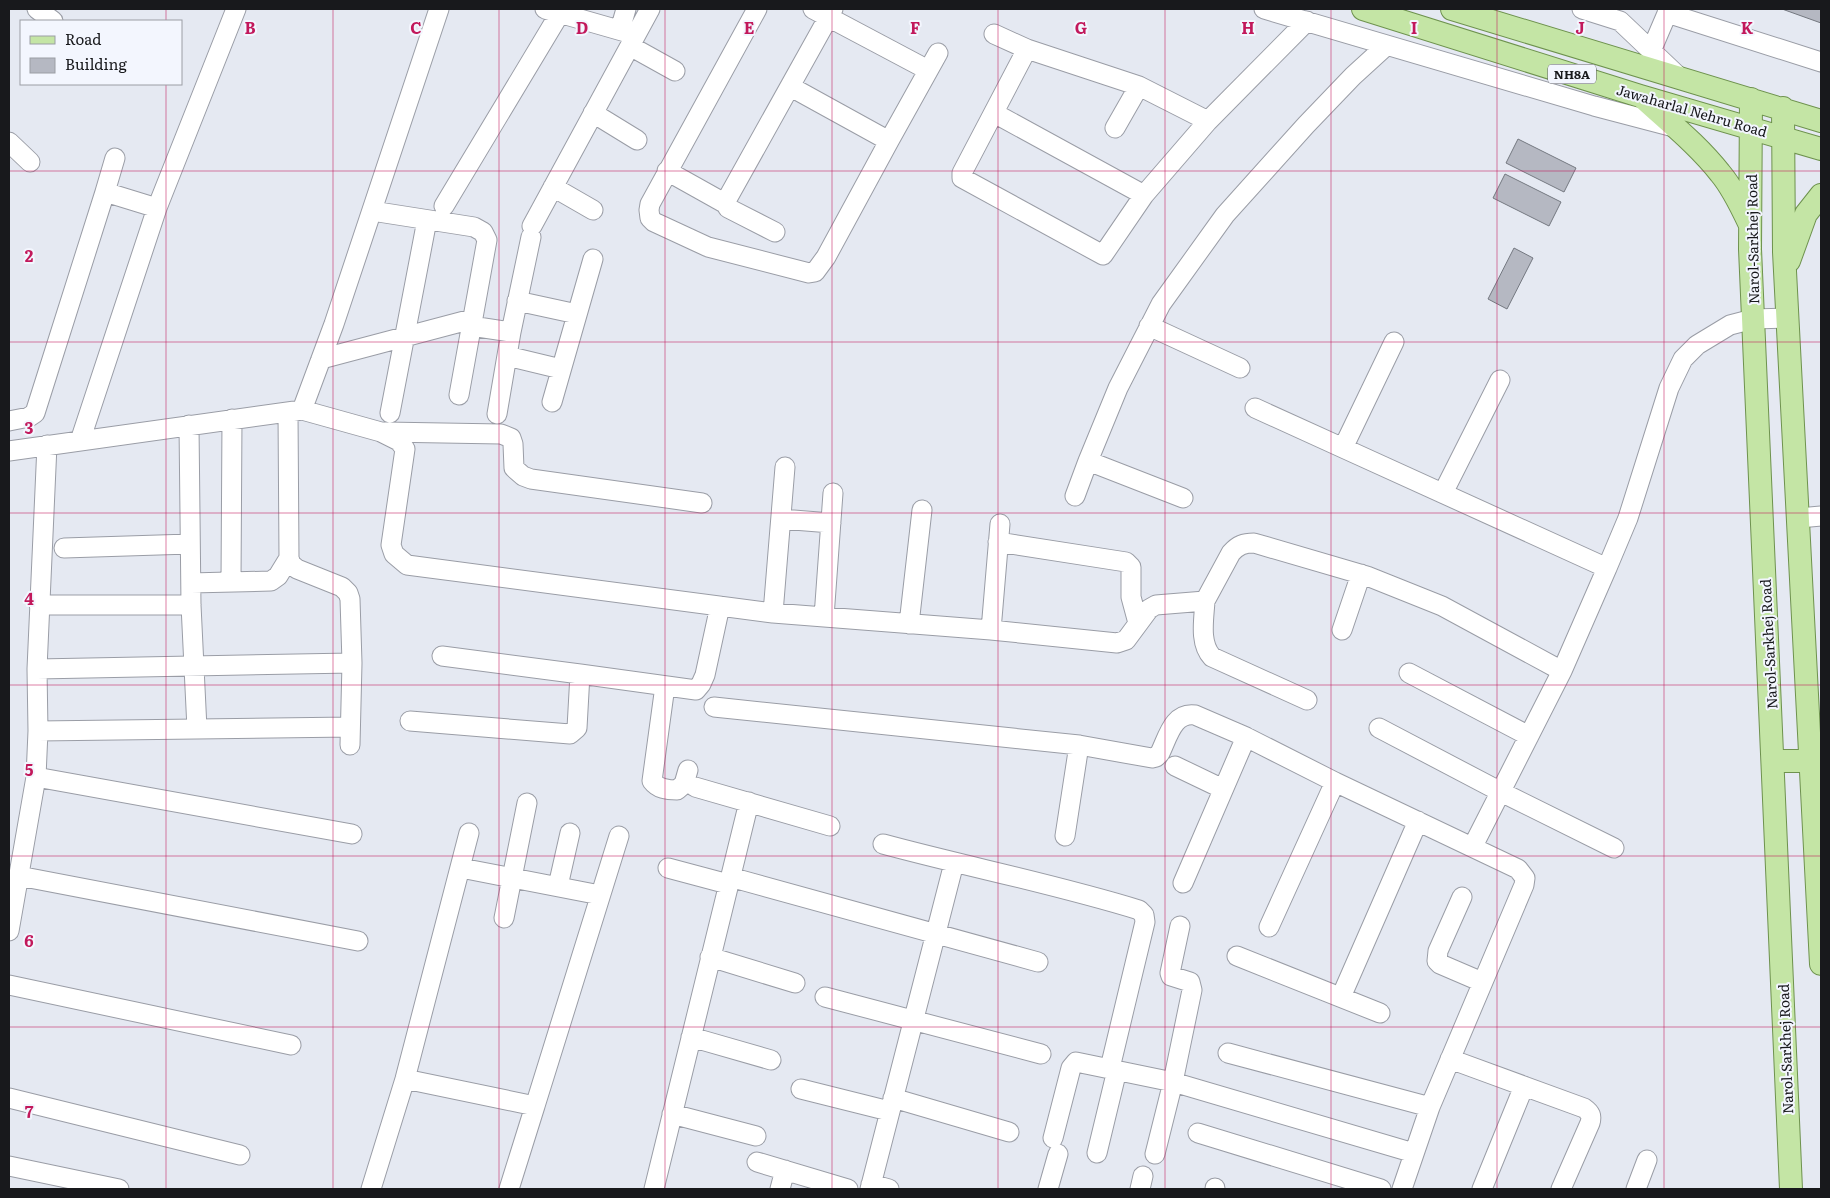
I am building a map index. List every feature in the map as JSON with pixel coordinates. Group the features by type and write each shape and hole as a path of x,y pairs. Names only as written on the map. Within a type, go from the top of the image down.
{"main road":[{"name":"Jawaharlal Nehru Road","path":"1363,9 1640,96 1821,149"},
{"name":"Jawaharlal Nehru Road","path":"1452,9 1821,120"},
{"path":"1640,96 1721,173 1750,226"},
{"name":"Narol-Sarkhej Road","path":"1751,99 1750,226 1753,319 1791,1189"},
{"path":"1783,108 1785,272 1788,318 1810,517 1821,964"},
{"path":"1785,272 1806,214 1821,195"},
{"path":"1773,761 1815,774"}],"street":[{"path":"38,9 52,20"},
{"path":"80,441 157,208 236,9"},
{"path":"38,731 197,728 350,736 352,663 350,598 342,587 297,569 291,564 289,558 295,411 321,360 439,9"},
{"path":"626,9 629,37"},
{"path":"497,414 531,232 593,113 629,37 650,9"},
{"path":"757,9 650,204 650,218 654,222 708,247 809,273 815,272 826,257 938,53"},
{"path":"1264,9 1594,106 1674,127"},
{"path":"1582,9 1620,21 1679,77"},
{"path":"726,204 791,87 825,11 928,70"},
{"path":"1651,51 1668,11 1821,62"},
{"path":"444,206 566,12 629,37 676,71"},
{"path":"1027,49 962,173 962,178 1103,255 1144,195 1208,121 1307,21"},
{"path":"994,34 1027,49 1139,86 1208,121"},
{"path":"1075,496 1118,388 1161,304 1225,215 1353,76 1387,45"},
{"path":"1115,128 1139,86"},
{"path":"791,87 889,140"},
{"path":"593,113 637,140"},
{"path":"994,114 1144,195"},
{"path":"9,142 30,162"},
{"path":"9,421 30,418 35,412 115,158"},
{"path":"667,172 726,204 728,208 775,232"},
{"path":"553,187 593,210"},
{"path":"105,192 157,208"},
{"path":"372,211 474,227 483,232 487,240 459,395"},
{"path":"390,413 426,220"},
{"path":"552,402 593,259"},
{"path":"518,301 577,314"},
{"path":"1473,846 1562,671 1607,568 1628,518 1668,388 1683,359 1697,345 1730,325 1753,319 1788,318"},
{"path":"321,360 404,337 472,322 511,332"},
{"path":"1149,326 1240,368"},
{"path":"1343,448 1394,342"},
{"path":"507,356 561,369"},
{"path":"1443,493 1500,380"},
{"path":"1255,408 1607,568"},
{"path":"9,451 295,411 381,432 501,434 511,438 514,444 514,468 523,476 531,479 702,503"},
{"path":"231,582 232,419"},
{"path":"189,425 191,605 197,728"},
{"path":"381,432 399,441 405,449 392,546 394,554 407,565 774,613 991,630 1117,643 1126,640 1149,609 1156,605 1205,601"},
{"path":"9,931 36,777 38,731 36,669 48,445"},
{"path":"1088,461 1183,498"},
{"path":"774,613 785,467"},
{"path":"824,617 834,493"},
{"path":"908,624 922,510"},
{"path":"781,520 831,523"},
{"path":"991,630 999,533 1126,562 1131,567 1131,597 1138,622"},
{"path":"1306,700 1212,657 1205,650 1205,601 1231,553 1236,547 1244,543 1254,542 1361,574 1442,606 1562,671"},
{"path":"64,548 190,544"},
{"path":"191,583 270,581 278,576 289,558"},
{"path":"1342,630 1361,574"},
{"path":"40,605 191,605"},
{"path":"442,656 696,690 701,684 704,675 720,606"},
{"path":"36,669 352,663"},
{"path":"1409,673 1529,736"},
{"path":"410,721 570,734 577,728 580,674"},
{"path":"665,686 652,781 656,786 677,790 691,778 749,802 830,826"},
{"path":"714,707 1079,745 1152,758 1160,753 1176,720 1188,714 1195,715 1246,737 1335,782 1518,868 1525,878 1524,885 1430,1107 1402,1189"},
{"path":"1379,728 1501,792 1614,848"},
{"path":"1183,883 1246,737"},
{"path":"1065,836 1079,745"},
{"path":"1175,766 1224,789"},
{"path":"36,777 352,834"},
{"path":"1269,928 1335,782"},
{"path":"654,1189 749,802"},
{"path":"504,918 527,803"},
{"path":"1341,997 1418,821"},
{"path":"371,1189 405,1079 469,833"},
{"path":"558,886 570,833"},
{"path":"509,1189 619,836"},
{"path":"883,844 954,863 1091,895 1139,910 1144,915 1145,922 1097,1153"},
{"path":"877,1187 891,1104 954,863"},
{"path":"461,868 600,895"},
{"path":"668,868 729,881 1038,962"},
{"path":"20,876 358,941"},
{"path":"1462,897 1438,951 1437,961 1482,982"},
{"path":"1155,1154 1173,1082 1192,990 1190,982 1171,976 1170,973 1180,926"},
{"path":"1237,956 1380,1013"},
{"path":"710,957 795,982"},
{"path":"9,985 291,1045"},
{"path":"825,996 1041,1054"},
{"path":"691,1037 771,1060"},
{"path":"1228,1053 1430,1107"},
{"path":"1450,1059 1584,1108 1590,1112 1592,1117 1590,1123 1562,1189"},
{"path":"1048,1189 1073,1064 1076,1062 1173,1082 1414,1153"},
{"path":"405,1079 535,1106"},
{"path":"1482,1189 1524,1086"},
{"path":"801,1089 891,1104 1009,1132"},
{"path":"9,1098 240,1155"},
{"path":"672,1114 756,1136"},
{"path":"1198,1133 1381,1189"},
{"path":"1636,1189 1646,1160"},
{"path":"757,1162 785,1170 826,1186 848,1189"},
{"path":"9,1166 66,1184 119,1189"},
{"path":"780,1189 785,1170"}],"building":[{"path":"1782,9 1821,9 1821,23"},
{"path":"1518,139 1576,168 1564,192 1506,163"},
{"path":"1505,174 1561,202 1549,226 1493,198"},
{"path":"1514,248 1533,258 1507,309 1488,299"}]}
